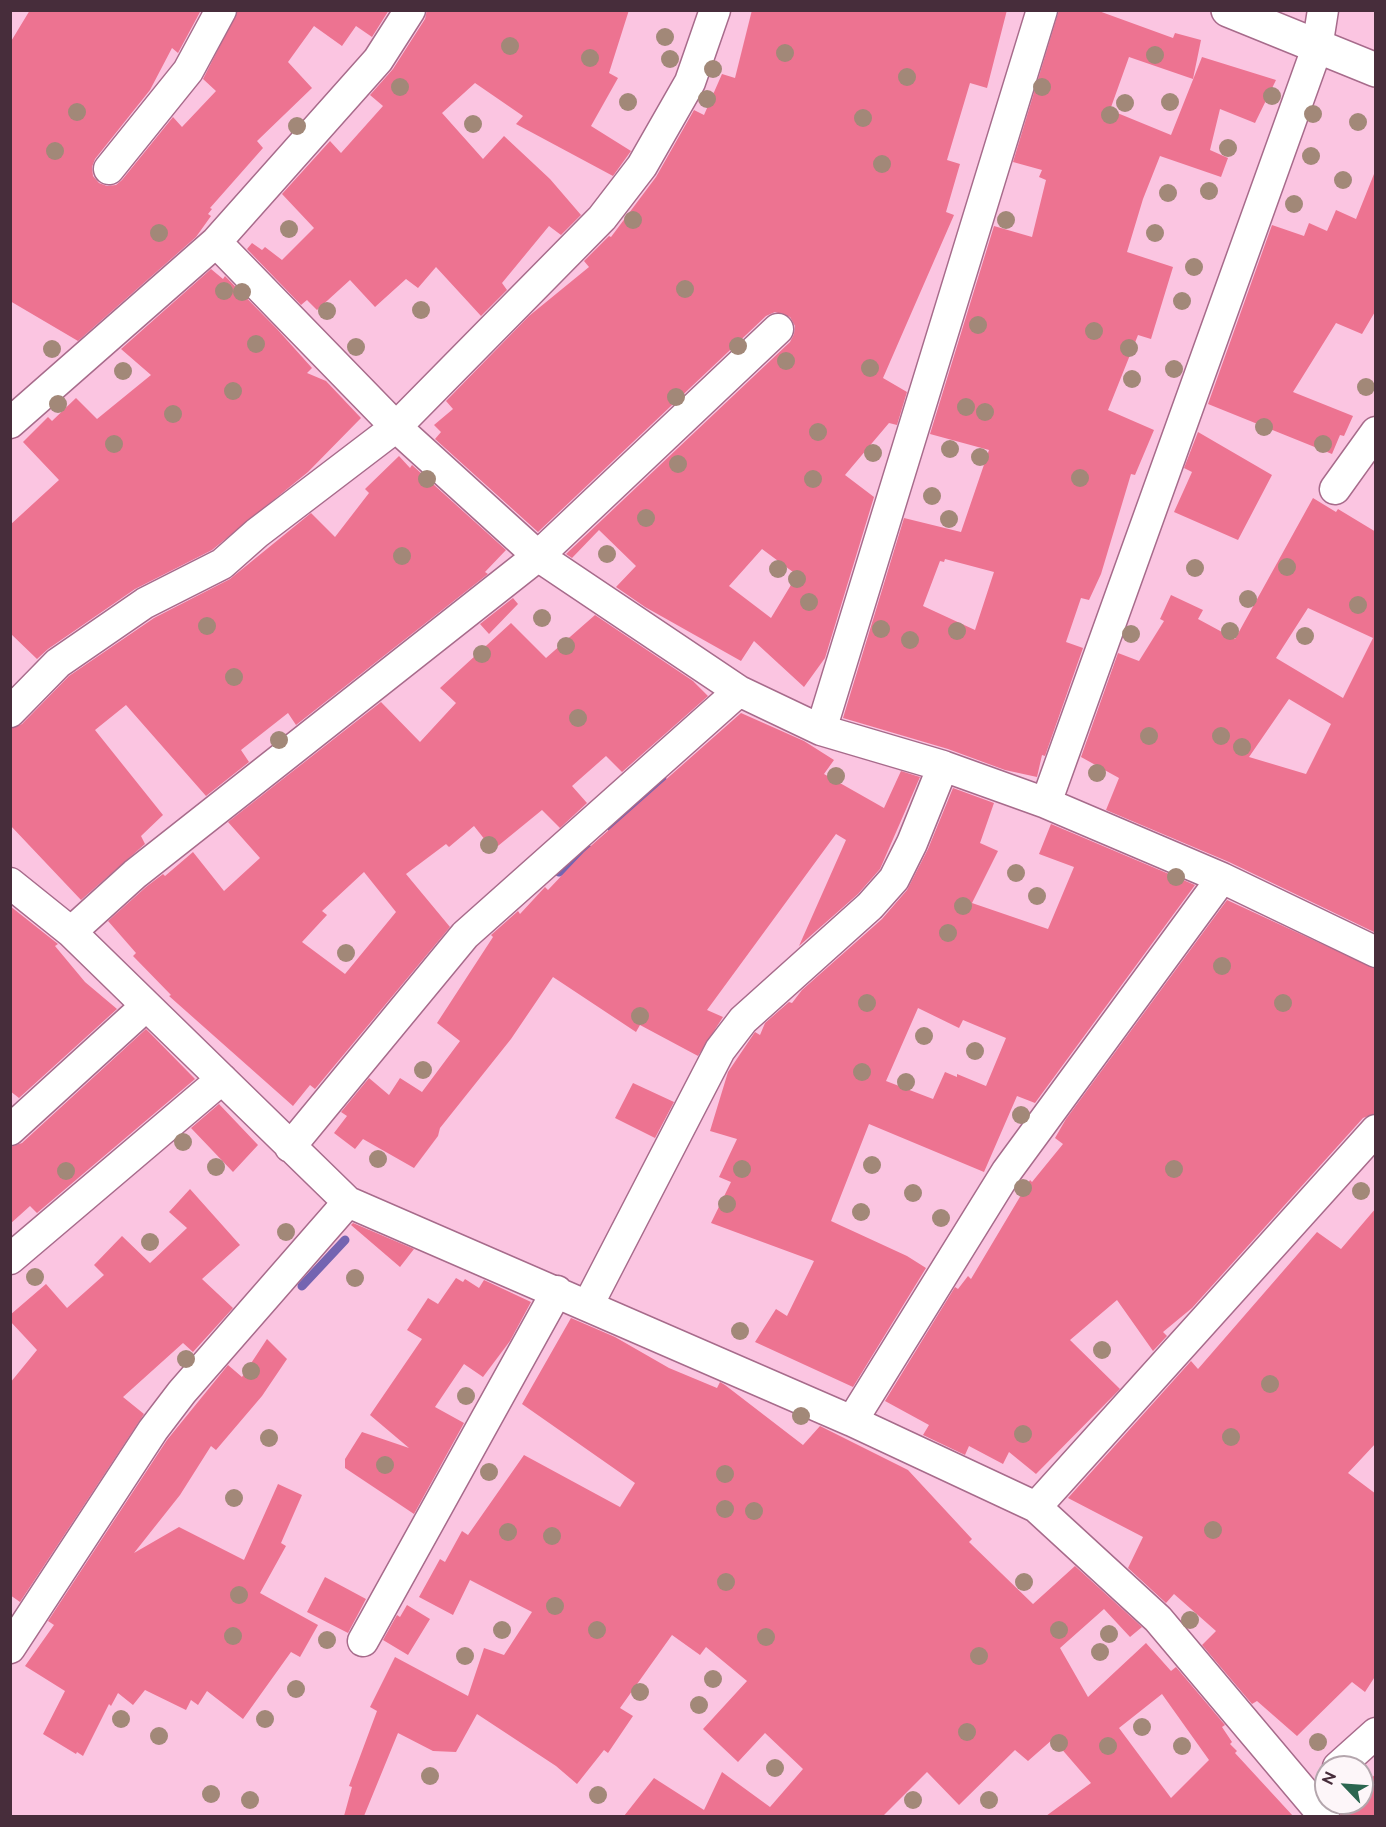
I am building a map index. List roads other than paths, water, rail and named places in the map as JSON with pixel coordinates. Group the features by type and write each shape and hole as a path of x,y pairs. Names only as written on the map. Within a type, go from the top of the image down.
{"street":[{"path":"109,169 188,71 221,10"},
{"path":"10,423 216,242 378,60 410,10"},
{"path":"10,712 58,663 145,603 222,564 257,533 396,428 602,218 635,174 690,82 715,10"},
{"path":"821,730 1042,10"},
{"path":"1228,10 1376,70"},
{"path":"1046,803 1317,48 1323,10"},
{"path":"216,242 396,428 538,556 740,691 821,730 943,766 1046,803 1222,878 1376,952"},
{"path":"71,932 135,874 538,556 778,329"},
{"path":"1335,489 1376,432"},
{"path":"290,1147 465,935 740,691"},
{"path":"588,1305 720,1050 743,1020 870,906 894,879 912,843 943,766"},
{"path":"852,1421 1007,1171 1222,878"},
{"path":"10,883 71,932 348,1202 852,1421 1036,1507 1158,1619 1314,1791"},
{"path":"10,1130 146,1006"},
{"path":"10,1259 222,1079"},
{"path":"1036,1507 1376,1130"},
{"path":"10,1648 153,1430 182,1392 348,1202"},
{"path":"363,1641 557,1291"},
{"path":"1351,1755 1376,1733"}],"waterway":[{"path":"612,828 662,779"},
{"path":"559,872 589,850"},
{"path":"302,1286 345,1240"}]}
